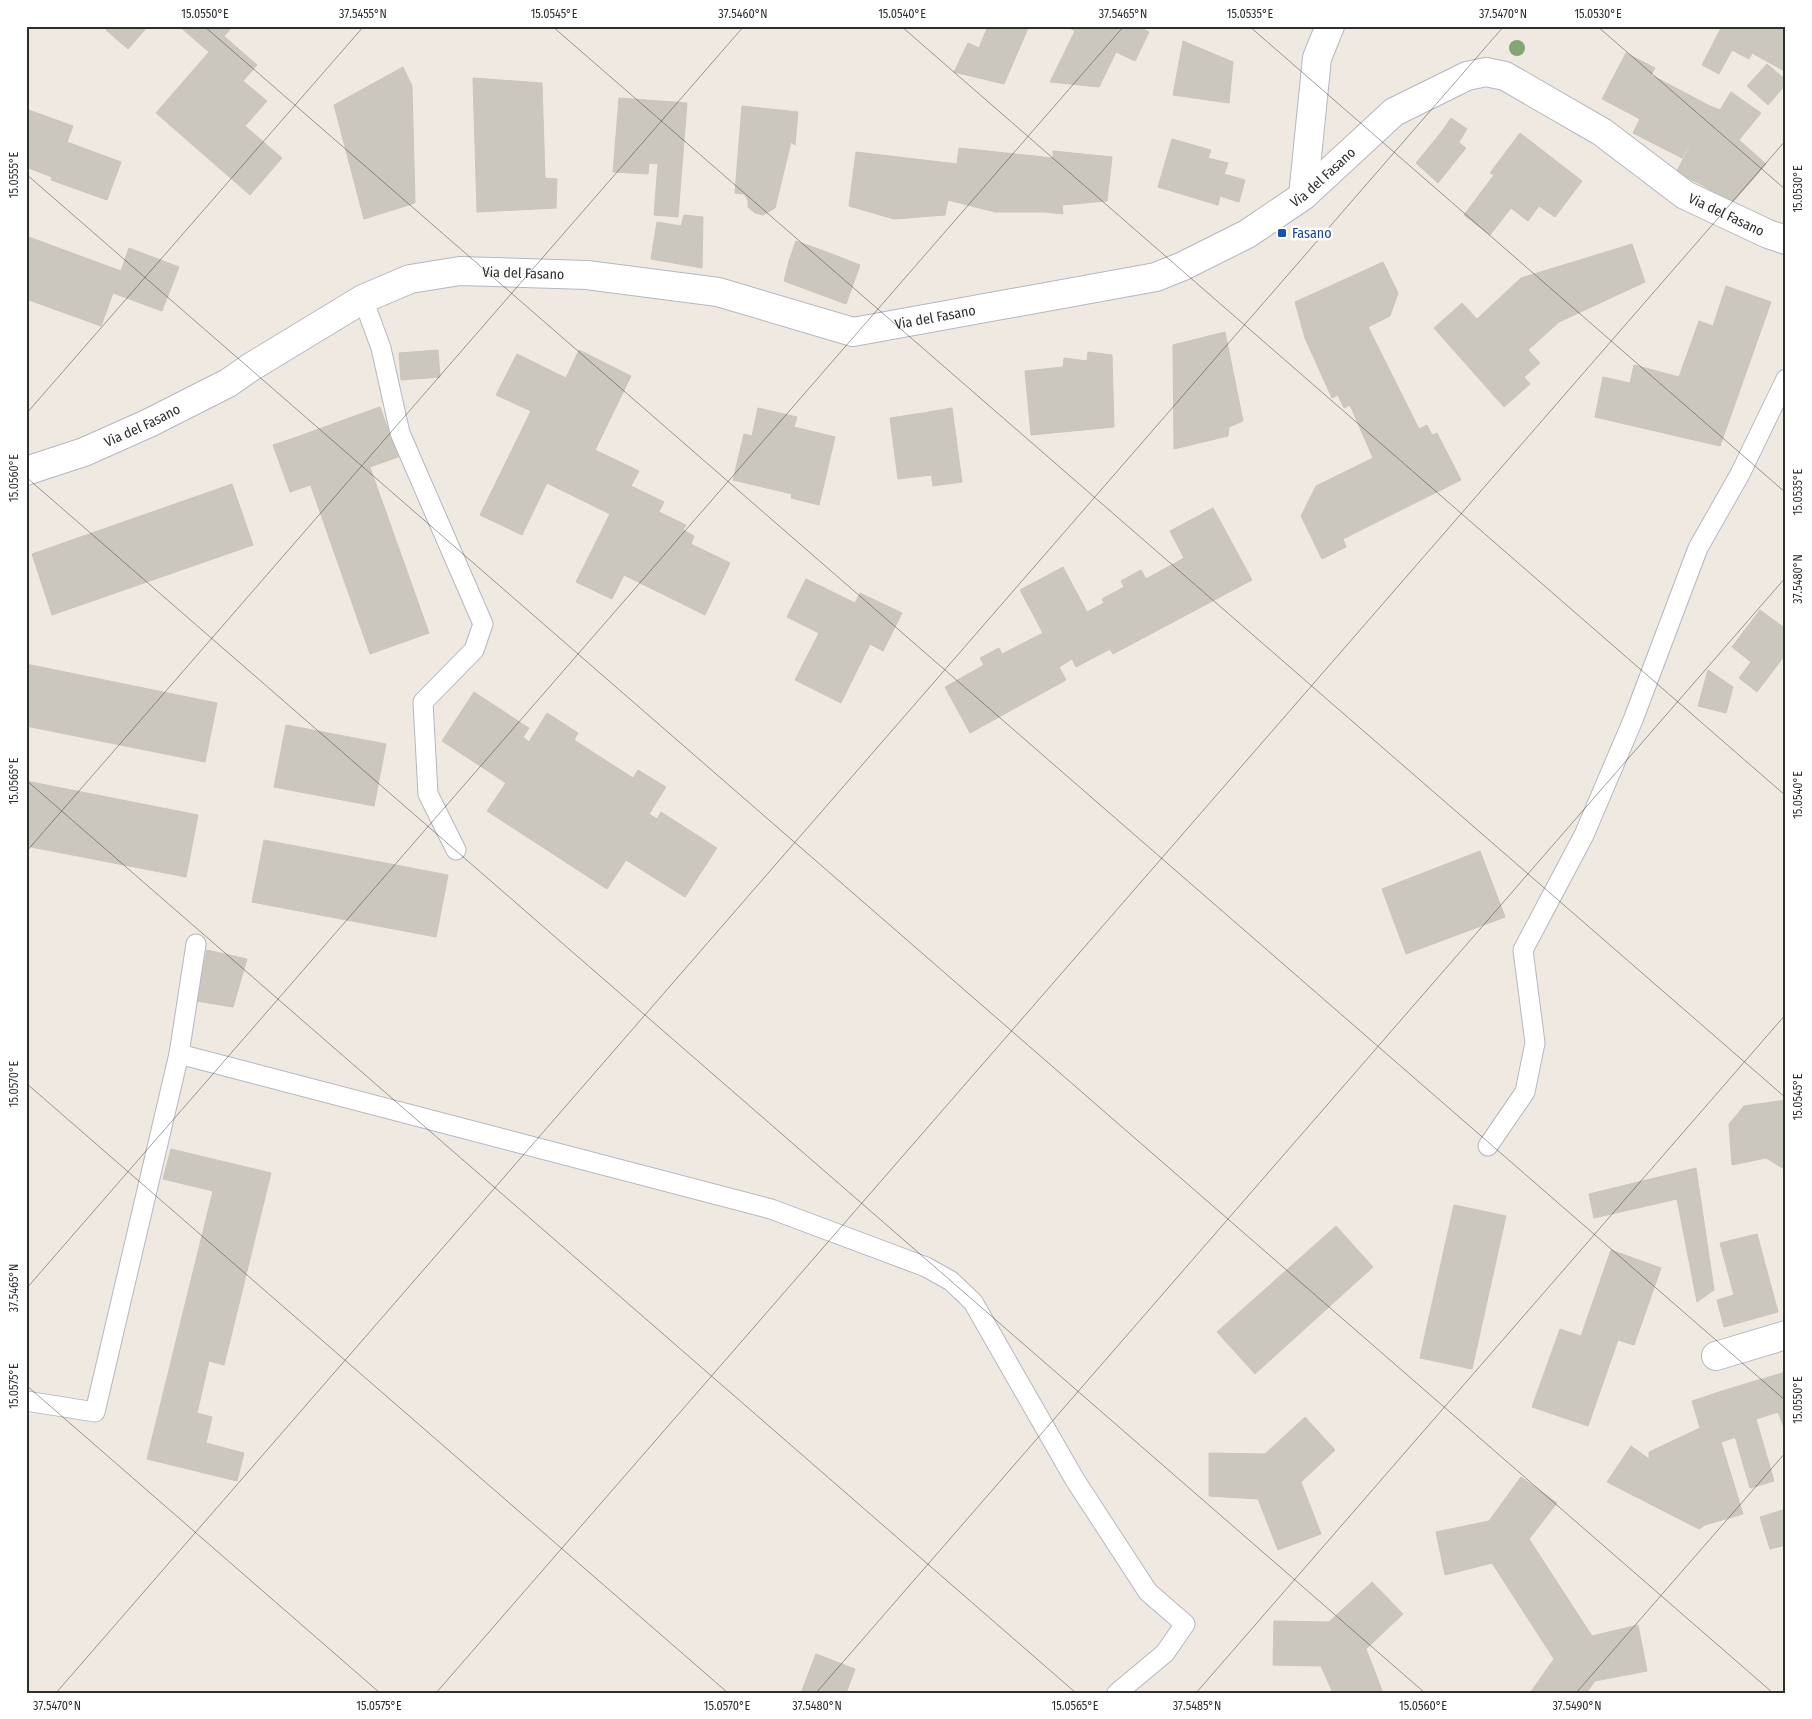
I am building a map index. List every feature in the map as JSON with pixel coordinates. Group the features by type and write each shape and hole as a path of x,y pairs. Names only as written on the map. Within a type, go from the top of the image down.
{"street":[{"path":"1303,196 1317,58 1330,26"},
{"name":"Via del Fasano","path":"26,471 84,452 149,423 228,383 363,299 410,280 460,271 587,275 718,292 854,332 1156,277 1183,266 1246,234 1303,196 1394,112 1467,76 1486,72 1505,76 1602,132 1685,195 1768,234 1786,240"},
{"path":"1716,1356 1786,1335"}],"lane":[{"path":"363,299 381,348 400,432 483,624 474,650 423,702 428,794 456,850"},
{"path":"1488,1146 1525,1092 1535,1043 1523,950 1584,835 1632,720 1698,548 1740,474 1786,379"},
{"path":"26,1401 96,1412 178,1054 196,944"},
{"path":"178,1054 771,1209 926,1268 951,1281 973,1302 1075,1480 1148,1592 1185,1624 1165,1653 1117,1693"}],"building":[{"path":"109,26 148,26 128,49 106,30"},
{"path":"179,26 233,26 224,36 257,65 243,81 267,101 245,126 282,158 250,195 156,113 209,52"},
{"path":"988,26 1029,26 1004,84 954,72 968,43 979,48"},
{"path":"1066,26 1137,26 1149,32 1135,61 1116,52 1099,87 1050,82 1075,31"},
{"path":"1722,26 1766,26 1749,59 1732,50 1719,74 1702,65"},
{"path":"1766,26 1786,26 1786,60 1781,69 1752,53"},
{"path":"1183,41 1233,62 1229,103 1173,95"},
{"path":"1626,53 1655,68 1651,75 1710,106 1682,158 1633,133 1640,119 1602,99"},
{"path":"1786,60 1786,71 1781,69"},
{"path":"1767,64 1786,80 1786,84 1768,105 1747,86"},
{"path":"403,67 412,86 415,203 364,219 334,105"},
{"path":"473,78 542,83 545,178 557,179 556,208 477,212"},
{"path":"1731,92 1761,113 1702,185 1688,178 1720,110"},
{"path":"619,98 687,103 682,166 649,163 648,174 613,172"},
{"path":"742,106 798,112 795,145 791,142 775,208 763,215 755,213 748,207 748,200 744,194 735,193"},
{"path":"1710,106 1720,110 1688,178 1677,171"},
{"path":"26,109 73,126 67,142 121,162 107,200 51,180 52,177 26,167"},
{"path":"1451,118 1467,129 1459,142 1443,130"},
{"path":"1443,130 1466,148 1438,183 1416,163"},
{"path":"1520,133 1582,181 1555,217 1539,206 1528,221 1511,208 1490,235 1464,215 1494,175 1490,173"},
{"path":"1172,139 1211,150 1208,158 1228,163 1224,174 1245,180 1239,202 1220,196 1218,205 1158,187"},
{"path":"1739,140 1766,164 1754,178 1726,156"},
{"path":"959,148 1053,158 1053,151 1112,157 1107,201 1062,205 1063,214 995,212 948,200 945,215 894,219 849,206 856,152 957,164"},
{"path":"1726,156 1754,178 1732,203 1702,185"},
{"path":"658,164 682,166 678,217 654,215"},
{"path":"684,215 703,217 702,268 651,259 657,222 681,226"},
{"path":"26,236 121,271 129,248 179,267 162,311 113,293 101,326 26,299"},
{"path":"796,241 832,254 825,274 789,261"},
{"path":"1632,244 1645,282 1559,322 1528,350 1540,363 1524,377 1530,384 1504,407 1434,328 1462,303 1477,319 1521,278"},
{"path":"832,254 860,265 846,304 784,281 789,261 825,274"},
{"path":"1383,262 1398,293 1390,316 1368,327 1419,429 1427,425 1432,435 1437,433 1461,480 1343,539 1346,547 1322,559 1301,516 1316,486 1373,458 1350,405 1344,408 1338,395 1332,398 1305,338 1295,302"},
{"path":"1726,286 1771,302 1720,446 1595,417 1603,377 1630,383 1634,365 1679,377 1699,321 1713,326"},
{"path":"1225,332 1243,421 1229,427 1228,436 1174,449 1173,345"},
{"path":"438,350 440,377 401,380 399,353"},
{"path":"579,350 631,376 595,450 639,471 631,486 664,502 659,512 686,525 683,530 694,536 691,544 730,563 705,615 624,575 612,599 576,582 610,514 547,483 522,535 480,515 531,411 496,395 517,354 566,378"},
{"path":"1088,352 1112,355 1114,427 1031,435 1025,371 1063,367 1064,358 1087,361"},
{"path":"380,407 398,457 370,467 352,417"},
{"path":"758,408 797,417 794,427 835,437 819,505 791,498 792,494 733,480 744,434 752,436"},
{"path":"952,408 962,482 933,486 923,413"},
{"path":"923,413 931,475 898,479 890,418"},
{"path":"352,417 429,633 370,654 294,438"},
{"path":"294,438 310,485 290,492 273,445"},
{"path":"232,484 253,545 52,615 32,554"},
{"path":"1213,508 1252,580 1113,654 1110,649 1076,667 1072,659 1059,667 1066,680 970,733 945,687 984,665 980,658 999,648 1002,654 1043,633 1020,590 1063,567 1087,612 1104,603 1102,599 1124,587 1121,581 1141,570 1146,579 1184,558 1170,531"},
{"path":"806,579 855,603 860,593 902,613 883,651 870,644 841,703 795,680 819,633 787,617"},
{"path":"1760,610 1786,629 1786,653 1782,659 1744,631"},
{"path":"1744,631 1782,659 1757,692 1739,678 1751,662 1732,647"},
{"path":"26,664 217,703 205,762 26,726"},
{"path":"1708,670 1733,687 1726,713 1698,706"},
{"path":"474,692 529,728 523,737 529,742 547,713 578,733 574,740 633,778 638,770 666,787 649,814 657,819 661,812 717,848 685,897 626,860 607,889 487,811 506,783 442,741"},
{"path":"286,725 386,744 374,806 274,787"},
{"path":"26,781 198,815 186,877 26,846"},
{"path":"264,840 448,875 436,937 252,902"},
{"path":"1480,851 1505,917 1406,954 1382,889"},
{"path":"207,950 247,959 233,1007 196,1001"},
{"path":"1786,1100 1786,1170 1766,1158 1732,1165 1729,1124 1744,1106"},
{"path":"171,1149 271,1173 224,1365 209,1361 197,1413 212,1417 206,1443 244,1453 237,1481 147,1459 213,1191 163,1179"},
{"path":"1696,1168 1714,1290 1697,1302 1677,1199 1594,1218 1589,1194"},
{"path":"1454,1205 1506,1216 1472,1369 1420,1358"},
{"path":"1336,1226 1373,1267 1255,1374 1217,1332"},
{"path":"1757,1234 1778,1312 1724,1327 1717,1300 1734,1295 1720,1243"},
{"path":"1611,1250 1661,1268 1634,1345 1618,1340 1588,1426 1532,1407 1560,1329 1581,1336"},
{"path":"1786,1372 1786,1433 1778,1412 1766,1416 1755,1381"},
{"path":"1755,1381 1766,1416 1756,1419 1774,1481 1750,1488 1722,1391"},
{"path":"1722,1391 1736,1437 1721,1442 1743,1514 1705,1525 1699,1504 1721,1498 1692,1401"},
{"path":"1305,1417 1335,1450 1301,1482 1321,1534 1278,1550 1258,1499 1209,1496 1209,1453 1265,1454"},
{"path":"1700,1428 1721,1498 1699,1504 1705,1525 1699,1529 1607,1482 1631,1446 1649,1459 1649,1452"},
{"path":"1521,1477 1557,1503 1529,1539 1592,1636 1638,1625 1647,1671 1595,1681 1586,1693 1530,1693 1554,1659 1492,1563 1445,1575 1436,1532 1489,1521"},
{"path":"1786,1509 1786,1545 1770,1549 1760,1517"},
{"path":"1372,1582 1403,1614 1366,1649 1383,1693 1333,1693 1321,1666 1273,1665 1274,1621 1329,1622"},
{"path":"816,1654 855,1669 846,1693 801,1693"}],"place":[{"name":"Fasano","path":"1282,233"}]}
